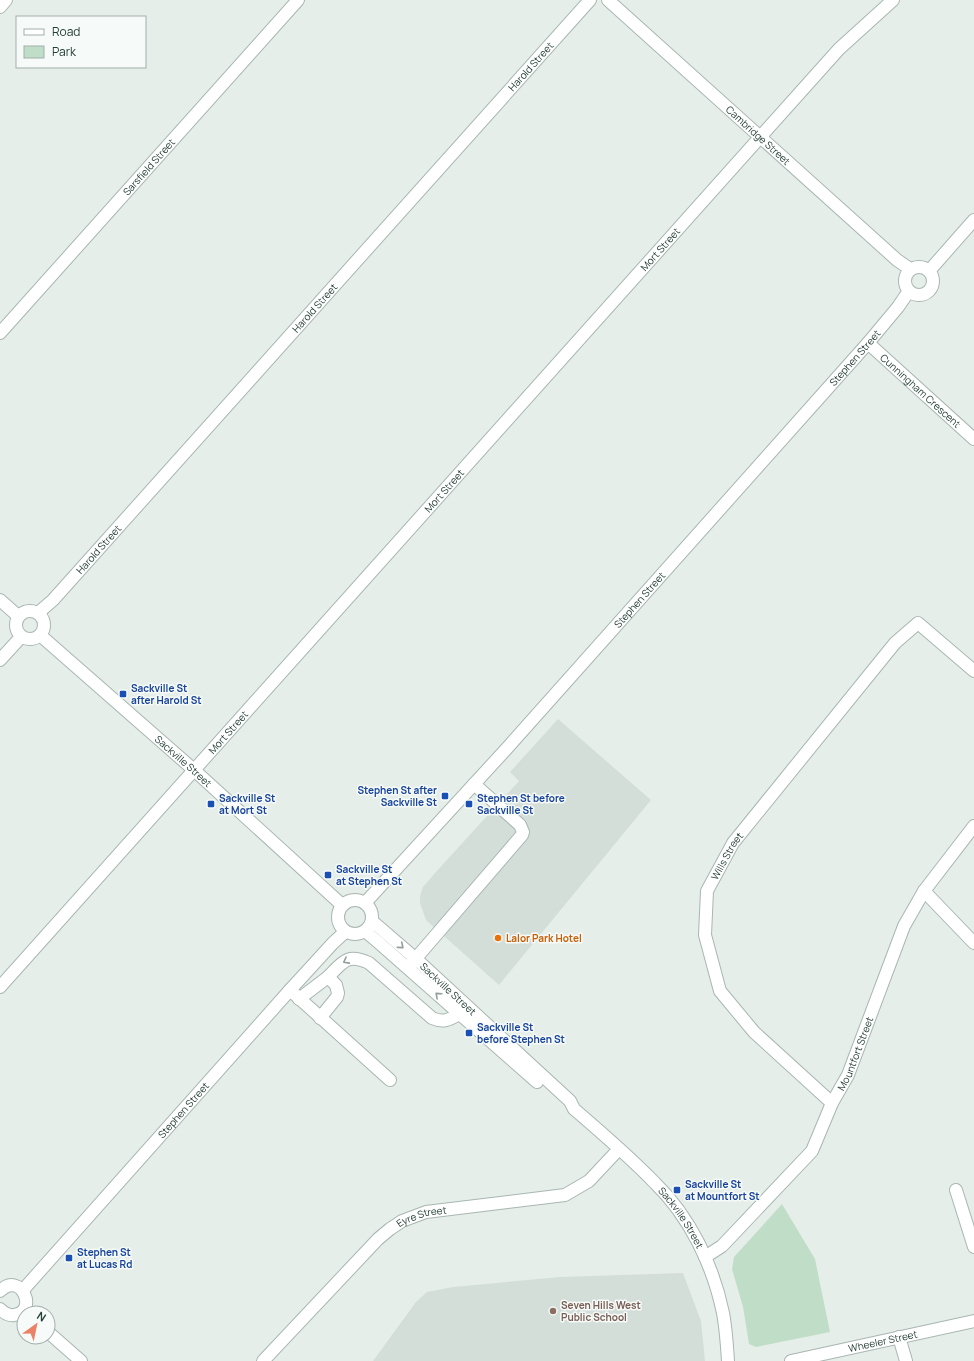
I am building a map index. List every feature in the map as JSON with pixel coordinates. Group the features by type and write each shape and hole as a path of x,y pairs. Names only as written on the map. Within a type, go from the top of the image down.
{"street":[{"path":"0,7 6,0"},
{"name":"Sarsfield Street","path":"0,333 298,0"},
{"name":"Harold Street","path":"38,613 54,600 590,0"},
{"name":"Cambridge Street","path":"608,0 897,260 910,269"},
{"name":"Mort Street","path":"0,987 760,136 839,50 893,0"},
{"path":"929,271 974,220"},
{"path":"920,267 929,271 933,281 930,290 926,293 918,295 909,291 904,280 910,269 920,267"},
{"name":"Stephen Street","path":"365,903 474,784 868,343 898,307 909,291"},
{"name":"Cunningham Crescent","path":"868,343 974,439"},
{"path":"0,600 18,616"},
{"path":"25,611 38,613 44,624 40,635 33,639 25,639 21,637 15,625 18,616 25,611"},
{"name":"Wills Street","path":"832,1103 754,1032 720,991 706,935 706,891 733,843 895,643 918,623 974,671"},
{"name":"Sackville Street","path":"40,635 194,770 342,905"},
{"path":"0,660 21,637"},
{"path":"412,963 522,835 523,832 520,825 474,784"},
{"name":"Mountfort Street","path":"705,1257 722,1246 812,1152 832,1103 848,1076 904,926 924,891 974,826"},
{"path":"924,891 974,943"},
{"path":"351,900 365,903 371,911 372,921 369,927 365,931 355,934 345,932 339,924 338,919 338,914 342,905 351,900"},
{"name":"Sackville Street","path":"372,921 458,1014 565,1106 574,1109"},
{"name":"Sackville Street","path":"365,931 412,963 570,1101 574,1109 656,1183 686,1222 705,1257 723,1313 728,1361"},
{"name":"Stephen Street","path":"22,1290 294,995 333,943 345,932"},
{"path":"390,1080 294,995 328,977 344,961 352,958 370,963 432,1018 443,1021 448,1020 458,1014"},
{"path":"320,1018 337,997 338,993 336,985 328,977"},
{"name":"Eyre Street","path":"263,1361 378,1239 402,1221 426,1212 565,1195 589,1181 619,1149"},
{"path":"956,1190 974,1247"},
{"path":"0,1291 4,1287 14,1286 22,1290 27,1298 25,1305"},
{"path":"0,1310 5,1313 16,1314"},
{"name":"Wheeler Street","path":"791,1361 974,1320"},
{"path":"899,1337 906,1361"},
{"path":"56,1339 81,1361"}],"shaded area":[{"path":"558,719 651,800 499,985 426,920 420,903 420,896 423,887 435,873 519,781 510,772"},
{"name":"Seven Hills West Public School","path":"683,1273 701,1321 705,1361 373,1361 416,1302 427,1292 453,1287 560,1277"}],"green space":[{"path":"782,1204 815,1259 830,1332 756,1347 749,1344 743,1307 732,1269 734,1257"}],"place":[{"name":"Sackville St after Harold St","path":"123,694"},
{"name":"Stephen St after Sackville St","path":"445,796"},
{"name":"Sackville St at Mort St","path":"211,804"},
{"name":"Stephen St before Sackville St","path":"469,804"},
{"name":"Sackville St at Stephen St","path":"328,875"},
{"name":"Lalor Park Hotel","path":"498,938"},
{"name":"Sackville St before Stephen St","path":"469,1033"},
{"name":"Sackville St at Mountfort St","path":"677,1190"},
{"name":"Stephen St at Lucas Rd","path":"69,1258"},
{"name":"Seven Hills West Public School","path":"553,1311"}]}
